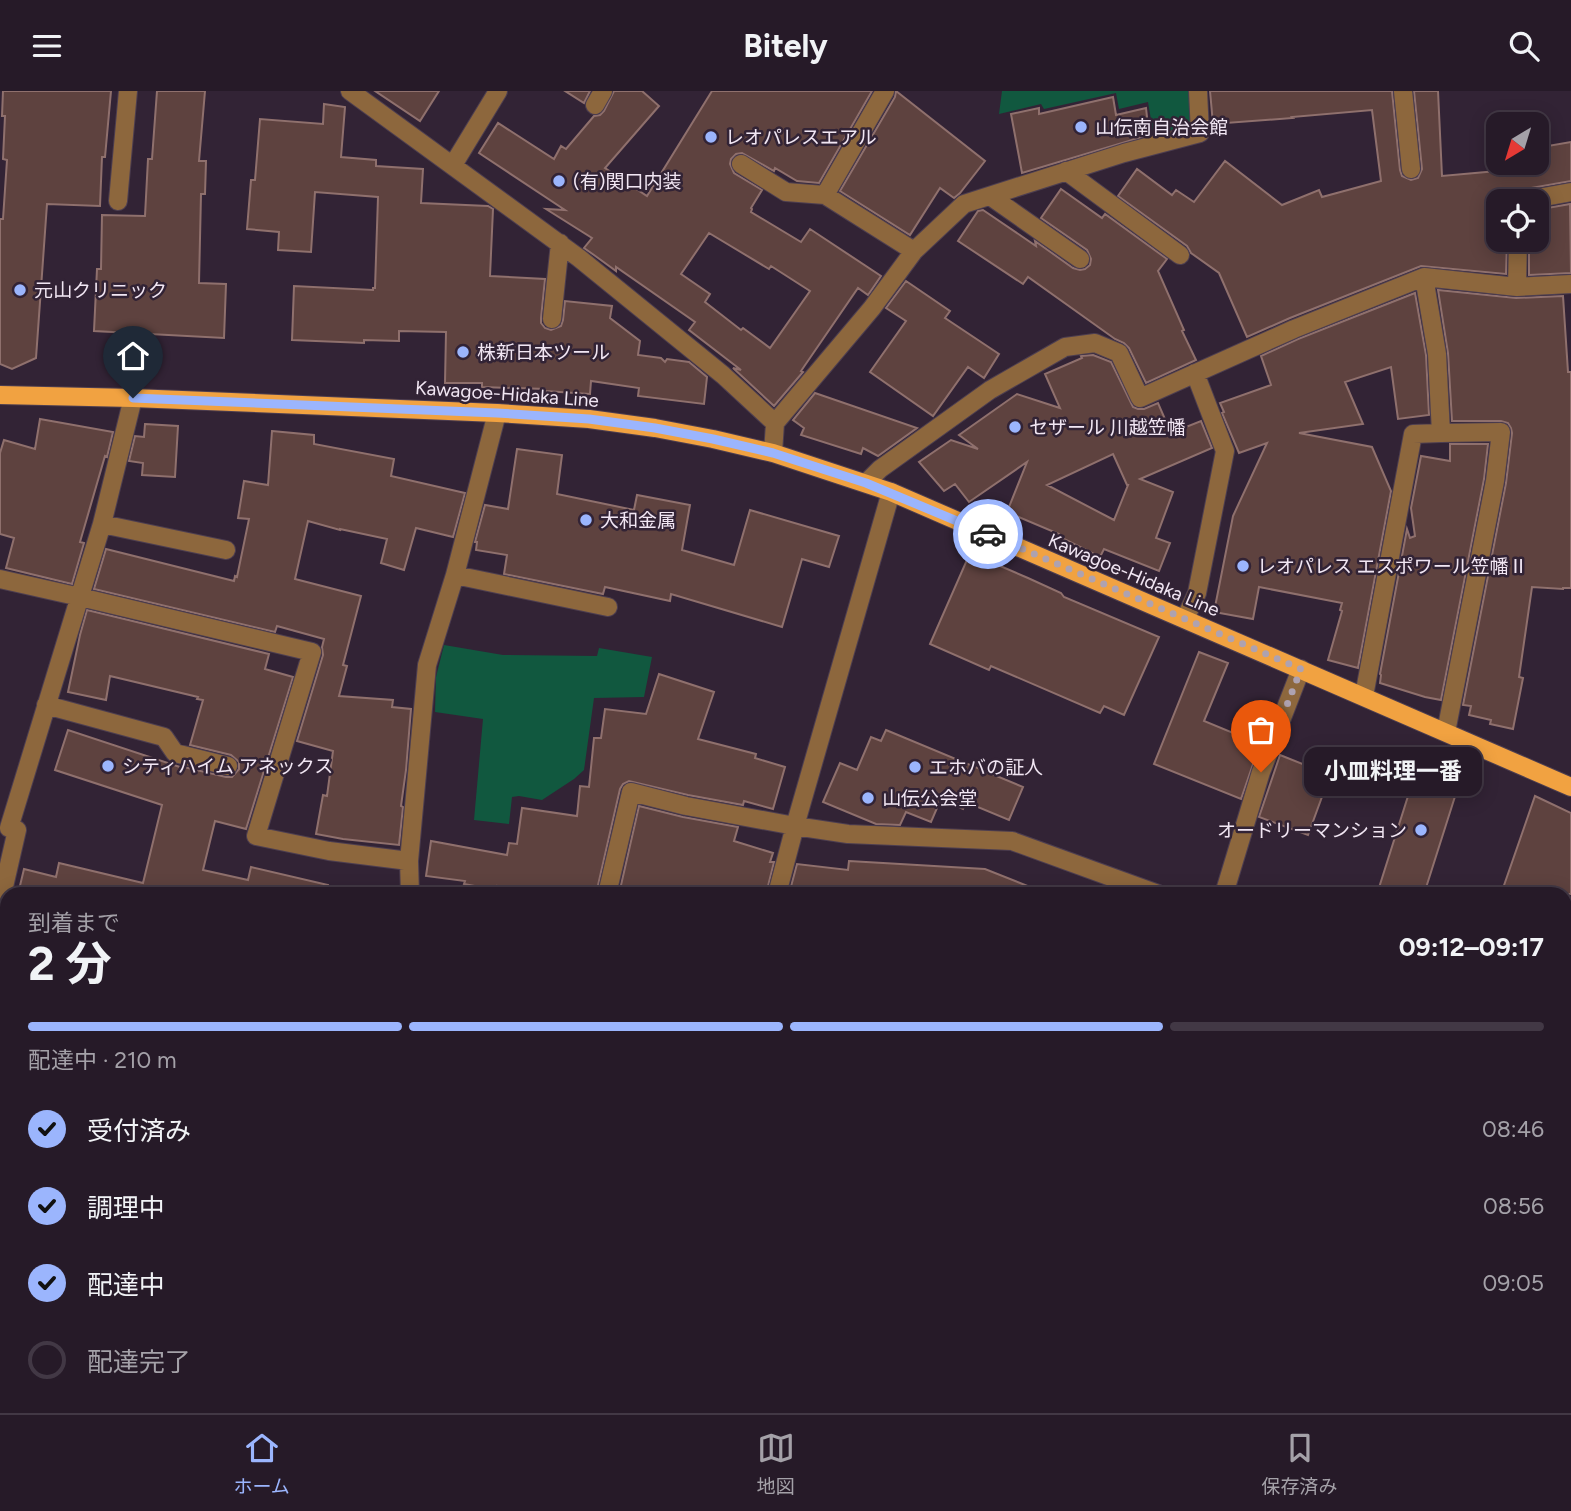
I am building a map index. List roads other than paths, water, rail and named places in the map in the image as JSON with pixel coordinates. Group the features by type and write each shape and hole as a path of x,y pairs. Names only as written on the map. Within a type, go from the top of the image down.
{"main road":[{"name":"Kawagoe-Hidaka Line","path":"0,395 133,398 589,419 655,428 773,453 891,492 1571,787"}],"street":[{"path":"118,201 128,91"},
{"path":"351,91 560,243 723,375 775,423"},
{"path":"453,165 498,91"},
{"path":"825,195 885,91"},
{"path":"773,453 775,423 872,308 914,251 964,204 1124,153 1200,133 1198,91"},
{"path":"1403,91 1410,169"},
{"path":"741,164 786,192 825,195 914,251"},
{"path":"1066,171 1180,255"},
{"path":"1549,196 1571,192"},
{"path":"990,196 1080,259"},
{"path":"552,319 560,243"},
{"path":"1517,287 1518,252"},
{"path":"1424,277 1437,354 1441,433"},
{"path":"866,483 880,469 990,390 1065,347 1095,343 1119,353 1140,398 1294,330 1424,277 1517,287 1571,284"},
{"path":"1185,619 1197,593 1225,450 1195,373"},
{"path":"4,887 17,830 4,827 46,705 102,524 133,398"},
{"path":"412,887 409,861 427,665 455,575 497,413"},
{"path":"1364,697 1413,434 1501,432 1495,481 1446,732"},
{"path":"779,887 891,492"},
{"path":"102,524 226,551"},
{"path":"455,575 608,607"},
{"path":"0,579 312,652 256,836 329,851 409,861"},
{"path":"1226,887 1261,772 1301,669"},
{"path":"46,705 164,737 175,753 228,766"},
{"path":"609,887 631,793 686,806 848,834 1012,841 1139,887"}],"place":[{"name":"山伝南自治会館","path":"1081,127"},
{"name":"レオパレスエアル","path":"711,137"},
{"name":"(有)関口内装","path":"559,181"},
{"name":"元山クリニック","path":"20,290"},
{"name":"株新日本ツール","path":"463,352"},
{"name":"セザール 川越笠幡","path":"1015,427"},
{"name":"大和金属","path":"586,520"},
{"name":"レオパレス エスポワール笠幡Ⅱ","path":"1243,566"},
{"name":"シティハイム アネックス","path":"108,766"},
{"name":"エホバの証人","path":"915,767"},
{"name":"小皿料理一番","path":"1261,772"},
{"name":"山伝公会堂","path":"868,798"},
{"name":"オードリーマンション","path":"1421,830"}]}
